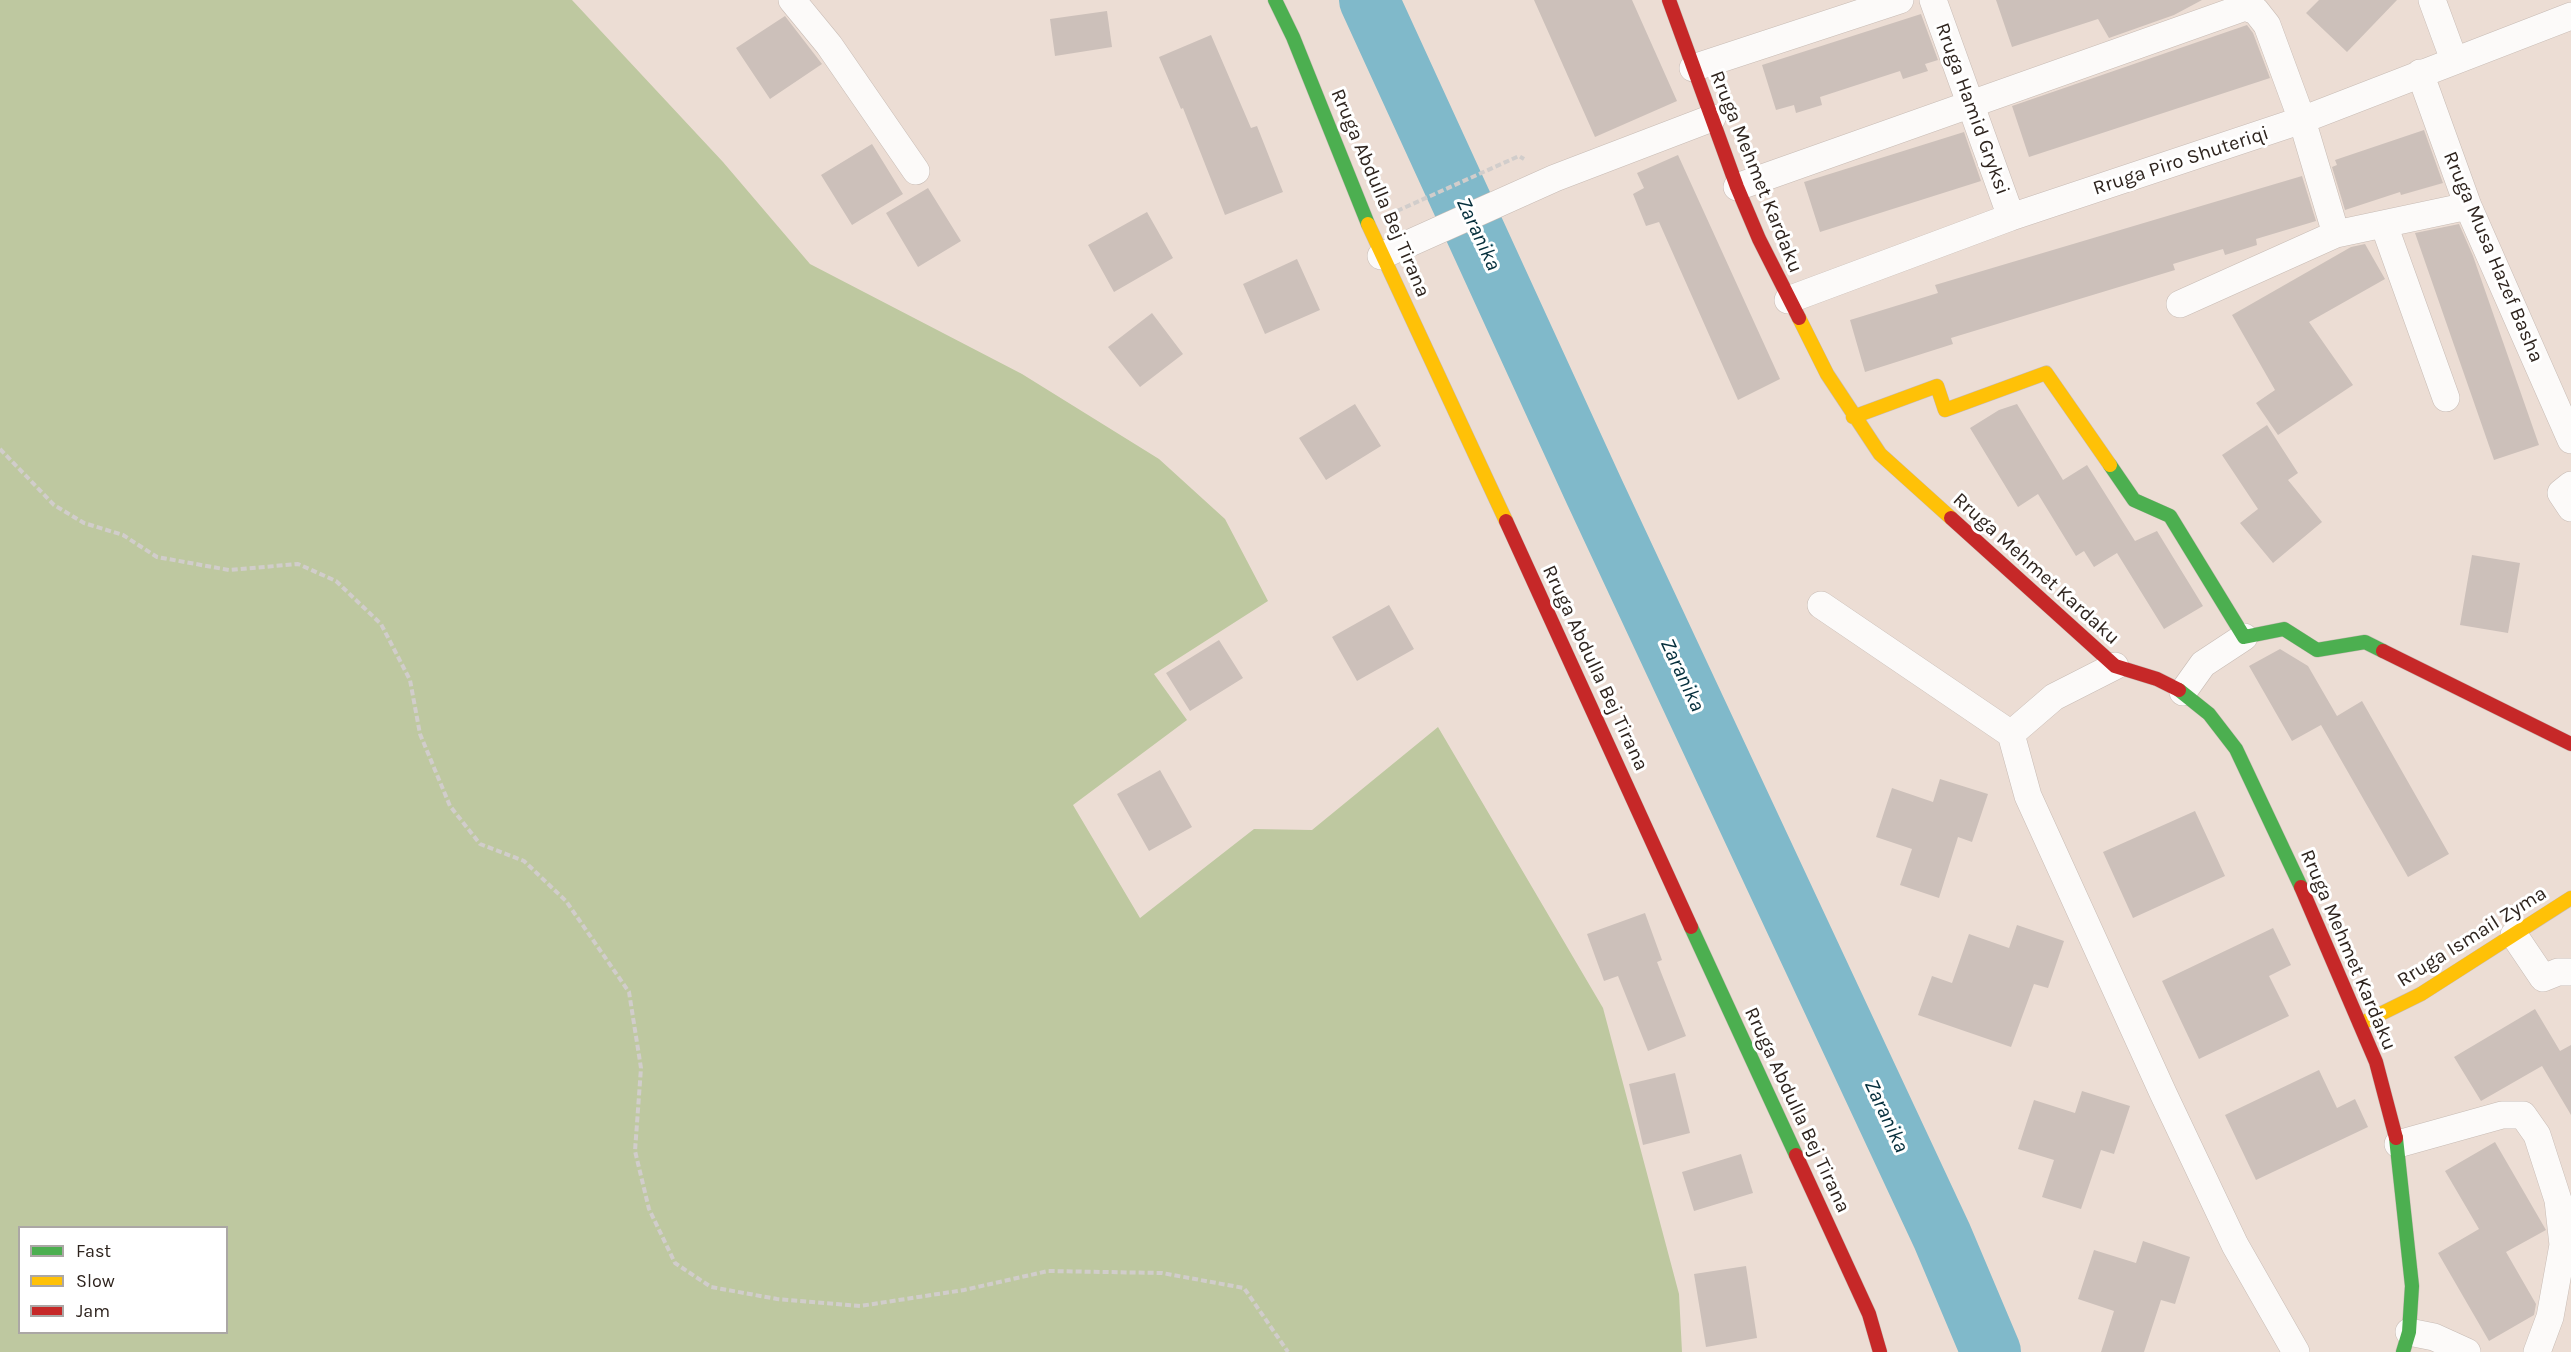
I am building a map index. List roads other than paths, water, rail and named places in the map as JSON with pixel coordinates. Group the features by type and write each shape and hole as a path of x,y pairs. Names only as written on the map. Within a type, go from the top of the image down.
{"street":[{"path":"792,0 829,45 916,171"},
{"name":"Rruga Abdulla Bej Tirana","path":"1275,0 1293,37 1381,256 1391,273 1577,674 1762,1085 1831,1227 1869,1314 1880,1352"},
{"name":"Rruga Mehmet Kardaku","path":"1669,0 1737,187 1788,300 1827,375 1853,417 1880,454 2115,666 2157,679 2183,692 2209,714 2236,749 2321,929 2376,1062 2398,1144 2412,1286 2406,1342"},
{"path":"1693,68 1900,0"},
{"name":"Rruga Hamid Gryksi","path":"1933,0 2011,218"},
{"path":"2432,0 2454,60"},
{"path":"1737,187 2245,7 2256,10 2267,25 2302,120 2336,234"},
{"name":"Rruga Piro Shuteriqi","path":"1788,300 2011,218 2302,120 2571,16"},
{"name":"Rruga Musa Hazef Basha","path":"2420,73 2468,206 2571,440"},
{"path":"1381,256 1555,178 1712,118"},
{"path":"2180,304 2336,234 2468,206"},
{"path":"2384,225 2446,398"},
{"path":"1853,417 1937,386 1945,410 2046,373 2134,500 2170,516 2244,637"},
{"path":"2571,485 2561,493 2571,508"},
{"path":"1821,605 2011,735 2028,796 2163,1093 2235,1245 2296,1352"},
{"path":"2183,692 2203,664 2244,637 2284,629 2317,650 2365,642 2571,744"},
{"path":"2011,735 2054,697 2115,666"},
{"name":"Rruga Ismail Zyma","path":"2360,1024 2421,994 2571,898"},
{"path":"2514,935 2543,978 2558,972 2571,972"},
{"path":"2398,1144 2502,1115 2523,1115 2537,1135 2558,1200 2563,1245 2550,1317 2537,1352"},
{"path":"2406,1342 2434,1337 2466,1352"}],"waterway":[{"name":"Zaranika","path":"1369,0 1594,491 1942,1236 1991,1352"}]}
